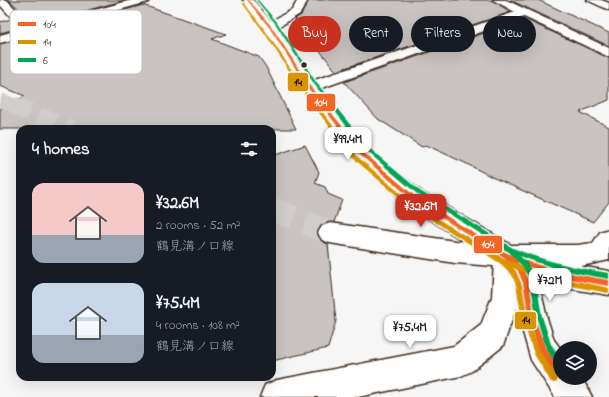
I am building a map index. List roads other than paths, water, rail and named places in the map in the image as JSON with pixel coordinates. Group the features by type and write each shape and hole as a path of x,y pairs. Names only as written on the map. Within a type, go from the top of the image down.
{"street":[{"path":"1,0 10,10"},
{"path":"107,10 144,0"},
{"path":"248,0 270,27 309,87 361,152 386,176 414,198 507,256 560,275 609,283"},
{"path":"270,27 296,12 303,0"},
{"path":"498,0 609,53"},
{"path":"592,0 609,7"},
{"path":"309,87 524,13"},
{"path":"0,39 10,36"},
{"path":"330,232 455,252 507,256 577,256 601,252 609,239"},
{"path":"507,256 520,269 526,283 532,318 542,349 553,365"},
{"path":"277,397 461,360 492,335 506,297 507,256"},
{"path":"567,385 575,397"}],"tunnel":[{"path":"0,100 16,106"},
{"path":"13,105 61,125"},
{"path":"276,211 330,233"}]}
